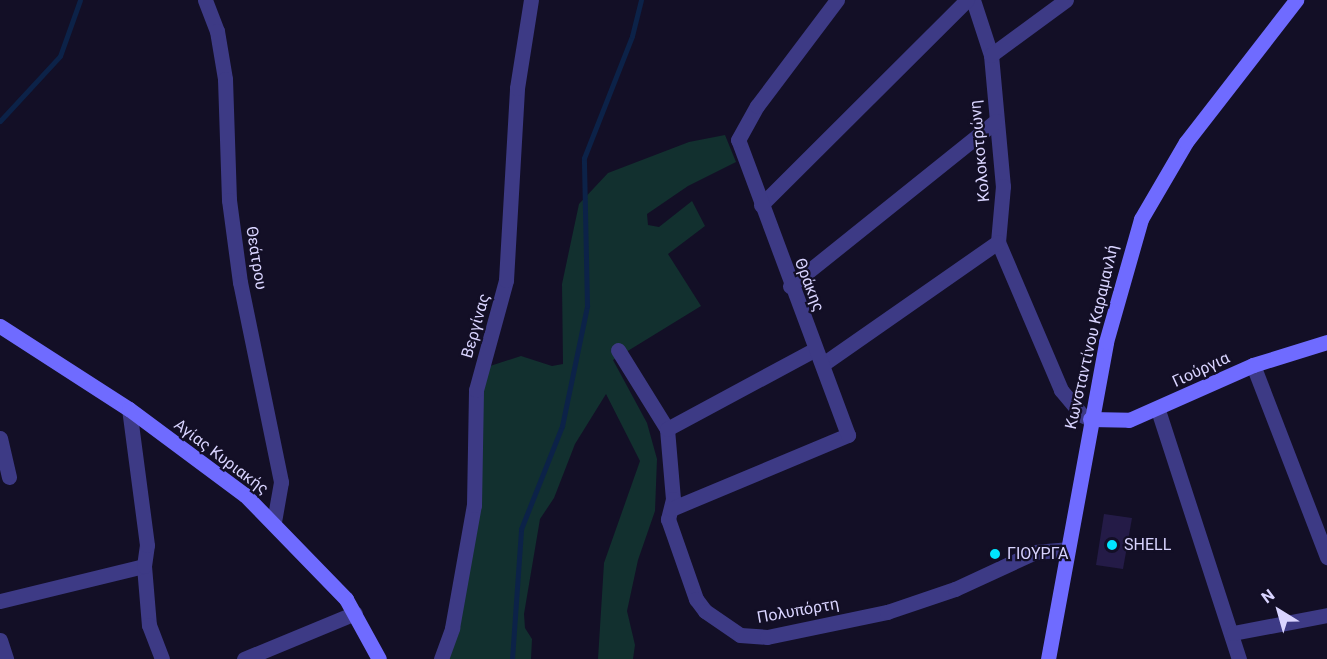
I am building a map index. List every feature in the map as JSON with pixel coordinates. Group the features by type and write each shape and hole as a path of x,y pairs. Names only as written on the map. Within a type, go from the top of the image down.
{"street":[{"name":"Θεάτρου","path":"205,0 217,31 225,78 229,200 240,282 281,482 274,520"},
{"name":"Βεργίνας","path":"441,659 452,628 474,506 476,390 506,280 517,88 531,0"},
{"name":"Θράκης","path":"671,509 843,440 848,435 823,364 814,350 790,286 738,140 757,106 837,0"},
{"path":"761,205 967,0"},
{"name":"Κολοκοτρώνη","path":"973,0 991,55 1003,186 998,242 1061,390 1082,415 1090,419"},
{"path":"991,55 1066,0"},
{"name":"Κωνσταντίνου Καραμανλή","path":"1048,659 1090,419 1126,260 1141,219 1186,142 1296,0"},
{"path":"790,286 996,121"},
{"path":"823,364 998,242"},
{"name":"Αγίας Κυριακής","path":"0,326 129,409 213,470 274,520 355,613 379,659"},
{"name":"Γιούργια","path":"1090,419 1129,420 1158,410 1253,365 1327,342"},
{"name":"Πολυπόρτη","path":"618,350 667,429 670,526 696,599 730,630 751,637 768,637 887,612 955,589 1035,552 1067,549"},
{"path":"667,429 814,350"},
{"path":"1253,365 1327,557"},
{"path":"129,409 147,544 144,566 149,625 162,659"},
{"path":"1158,410 1233,633 1239,659"},
{"path":"0,438 9,477"},
{"path":"0,602 144,566"},
{"path":"244,659 355,613"},
{"path":"1233,633 1327,615"},
{"path":"0,640 6,659"}],"green space":[{"path":"725,135 736,162 688,186 647,214 648,225 659,227 692,201 705,226 668,254 701,306 613,360 647,423 657,459 655,511 638,560 627,611 635,645 633,659 598,659 604,563 640,461 606,394 575,444 554,498 540,519 524,614 525,628 532,639 531,659 444,659 456,628 479,391 487,367 521,356 552,366 563,364 562,284 579,204 608,173 689,142"}],"building":[{"path":"1104,514 1132,518 1123,569 1096,565"}],"waterway":[{"path":"0,121 60,56 80,0"},
{"path":"512,659 521,529 562,426 587,306 584,158 632,36 641,0"}],"place":[{"name":"SHELL","path":"1112,545"},
{"name":"ΓΙΟΥΡΓΑ","path":"995,554"}]}
